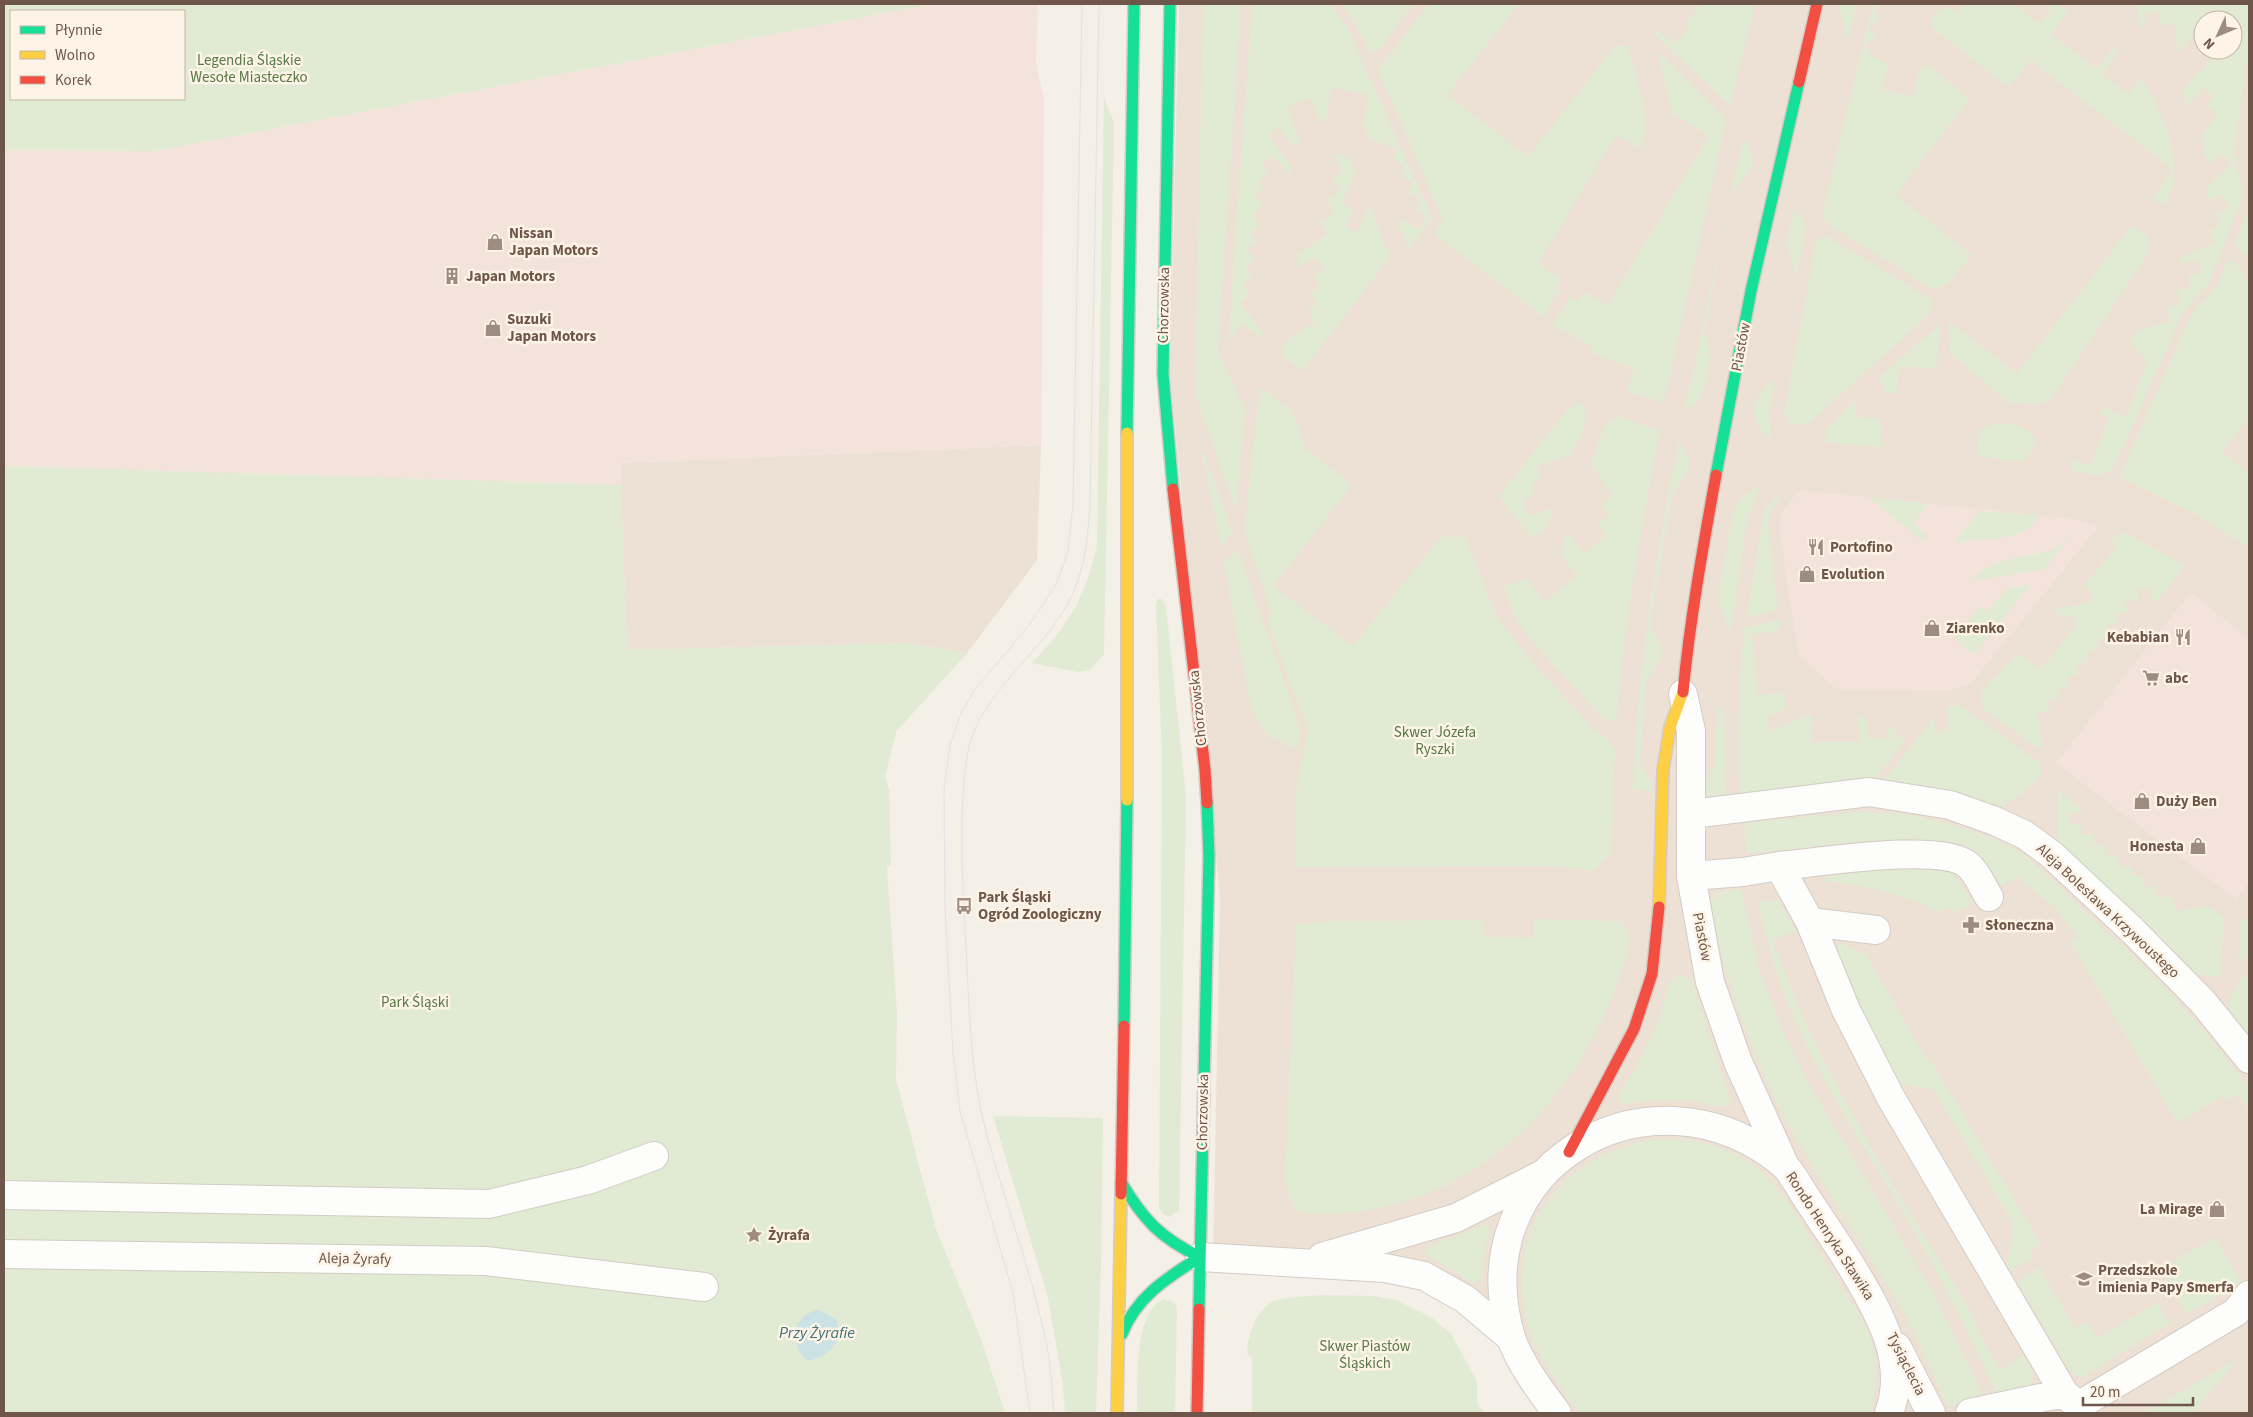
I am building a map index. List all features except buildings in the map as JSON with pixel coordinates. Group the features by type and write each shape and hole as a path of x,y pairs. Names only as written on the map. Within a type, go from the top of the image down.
{"main road":[{"path":"1117,1413 1127,871 1126,481 1134,4"},
{"name":"Chorzowska","path":"1170,4 1163,374 1172,484 1205,770 1209,855 1196,1413"},
{"name":"Piastów","path":"1569,1152 1634,1029 1652,974 1659,910 1663,770 1670,728 1683,694 1688,642 1701,557 1751,292 1817,4"},
{"path":"1121,1182 1142,1216 1160,1235 1175,1246 1200,1256"},
{"path":"1118,1346 1127,1318 1139,1300 1200,1256"}],"street":[{"name":"Piastów","path":"1683,694 1691,731 1690,876 1710,982 1738,1062 1785,1166"},
{"name":"Aleja Bolesława Krzywoustego","path":"1700,813 1869,792 1950,805 1995,820 2025,835 2052,855 2132,930 2198,996 2249,1058"},
{"path":"1690,876 1911,854 1946,855 1968,865 1989,897"},
{"path":"1779,866 1810,922 1846,1010 1891,1098 2064,1393 2078,1406 2236,1312 2249,1294"},
{"path":"1810,922 1876,930"},
{"name":"Rondo Henryka Sławika","path":"1557,1413 1511,1338 1503,1288 1506,1252 1524,1201 1542,1175 1569,1152 1593,1137 1613,1129 1648,1121 1680,1120 1715,1126 1744,1138 1785,1166 1852,1266 1880,1315 1892,1353 1895,1386 1889,1413"},
{"path":"4,1195 489,1204 588,1180 654,1156"},
{"path":"1308,1262 1456,1218 1542,1175"},
{"name":"Aleja Żyrafy","path":"4,1254 486,1261 704,1287"},
{"path":"1200,1256 1394,1269 1424,1276 1465,1299 1511,1338"},
{"name":"Tysiąclecia","path":"1880,1315 1931,1413"},
{"path":"1970,1413 2064,1393"}],"shaded area":[{"path":"933,4 1038,4 1036,62 1044,100 1041,445 621,463 621,485 4,466 4,150 155,151"},
{"path":"1179,4 2249,4 2249,1413 1546,1413 1499,1344 1454,1309 1417,1289 1337,1274 1213,1265 1220,899 1170,373"},
{"path":"1041,445 1037,560 967,653 908,643 627,650 620,463"},
{"path":"1799,490 2037,515 2084,521 2099,526 1973,681 1951,690 1836,689 1800,656 1794,628 1779,526 1781,515"},
{"path":"2191,592 2249,640 2249,882 2236,899 2056,763"}],"green space":[{"name":"Legendia Śląskie Wesołe Miasteczko","path":"4,4 933,4 155,151 4,150"},
{"path":"1203,4 1241,4 1218,353 1245,410 1236,510 1195,394"},
{"path":"1252,4 1330,4 1347,27 1432,218 1409,250 1398,223 1401,219 1420,230 1426,216 1416,210 1421,199 1409,193 1413,182 1401,176 1405,165 1393,161 1396,148 1370,140 1364,128 1368,94 1331,88 1326,121 1321,123 1310,97 1287,108 1300,140 1294,146 1278,127 1268,136 1292,167 1289,175 1273,155 1261,164 1268,173 1258,181 1264,188 1255,196 1262,206 1253,214 1260,224 1250,232 1257,242 1247,249 1255,259 1245,267 1252,278 1243,285 1249,295 1240,303 1263,333 1260,337 1241,323 1228,343"},
{"path":"1341,4 1413,4 1377,52 1370,52 1353,20"},
{"path":"1429,4 1519,4 1447,95 1528,157 1615,46 1628,46 1642,97 1645,124 1643,137 1639,148 1616,135 1538,264 1562,279 1555,289 1562,292 1560,295 1556,294 1543,317 1434,234 1443,219 1378,70"},
{"path":"1701,4 1755,4 1730,106 1655,34 1655,28 1675,44 1688,29 1685,25"},
{"path":"1839,4 1857,4 1849,36 1846,37"},
{"path":"1873,4 1880,4 1873,8 1880,19 1869,27 1876,38 1865,45 1871,56 1888,64 1882,89 1913,97 1920,68 1929,66 1970,99 1895,195 1972,255 1946,286 1943,284 1939,288 1933,289 1830,225 1824,219 1823,211"},
{"path":"1963,4 2013,4 2039,24 2054,4 2058,4 2068,11 2051,34 2097,69 2115,46 2119,51 2102,74 2128,94 2140,80 2144,82 2165,124 2173,157 2174,174 2172,189 2166,202 2161,203 2151,200 2173,170 2031,60 2009,87 1934,30 1931,25 1934,13 1944,9 1961,12"},
{"path":"2137,4 2249,4 2249,67 2246,65 2234,152 2243,195 2208,285 2184,310 2113,469 2098,476 2071,470 2072,459 2090,466 2109,419 2099,414 2104,408 2127,417 2147,360 2132,346 2133,332 2170,322 2167,307 2180,304 2178,291 2191,289 2188,276 2202,273 2199,259 2180,263 2178,261 2180,258 2215,243 2209,231 2220,226 2216,214 2229,208 2223,194 2209,200 2207,194 2210,184 2232,164 2222,153 2210,164 2203,153 2202,134 2218,114 2207,105 2214,96 2202,88 2189,105 2186,106 2183,88 2211,60 2243,60 2243,10 2193,10 2193,37 2178,53 2175,24 2160,25 2160,11 2145,13 2146,25 2141,29 2139,26"},
{"path":"1657,51 1726,120 1664,403 1627,391 1634,369 1590,352 1593,347 1552,324 1568,301 1568,296 1578,302 1584,292 1608,305 1709,136 1673,114"},
{"path":"1104,98 1114,122 1104,654 1090,670 1078,672 1032,663 1056,636 1074,609 1088,579 1097,544"},
{"path":"1743,139 1748,143 1754,159 1752,169 1732,192 1705,329 1711,360 1702,396 1695,405 1685,409"},
{"path":"1341,154 1350,159 1356,171 1341,204 1353,209 1346,227 1357,232 1369,205 1390,257 1303,370 1299,370 1283,355 1282,347 1287,341 1315,321 1308,311 1317,303 1310,293 1320,286 1313,277 1324,269 1315,257 1297,269 1298,254 1327,234 1320,223 1335,212 1327,200 1340,191 1332,178 1342,171 1333,156"},
{"path":"1794,210 1806,225 1796,278 1786,242"},
{"path":"2249,210 2249,256 2239,251 2235,242"},
{"path":"2132,225 2148,237 2149,251 2051,399 2041,404 2009,403 1950,353 1949,321 2017,374"},
{"path":"1821,237 1827,237 1933,301 1930,313 1808,424 1790,425 1784,414 1816,242"},
{"path":"2231,261 2238,264 2249,285 2249,417 2222,452 2249,474 2249,547 2190,511 2121,478 2121,473 2192,313 2216,288 2226,264"},
{"path":"1941,324 1936,369 1899,366 1897,394 1886,393 1879,377"},
{"path":"1769,382 1775,382 1769,410 1771,439 1756,424 1753,413 1756,399"},
{"name":"Skwer Józefa Ryszki","path":"1260,388 1290,409 1298,424 1304,447 1352,485 1273,586 1353,646 1442,536 1465,537 1497,618 1539,670 1595,730 1607,739 1615,752 1611,853 1593,871 1554,866 1295,867 1295,797 1308,731 1269,624 1271,610 1244,531"},
{"path":"1856,399 1855,417 1882,419 1881,447 1825,442 1826,430"},
{"path":"1575,404 1582,405 1585,411 1586,417 1583,430 1571,455 1537,466 1540,480 1531,483 1534,496 1523,500 1527,515 1553,509 1546,529 1536,535 1528,534 1499,496 1568,409"},
{"path":"1619,416 1660,431 1634,573 1624,644 1617,716 1614,721 1604,719 1537,647 1516,620 1504,587 1527,578 1544,602 1577,576 1560,554 1566,535 1569,533 1584,554 1606,536 1598,524 1609,515 1601,505 1613,495 1591,465 1604,429 1613,418"},
{"path":"1994,423 2022,427 2035,438 2033,448 2024,462 1977,456 1979,431"},
{"path":"1679,440 1690,461 1688,473 1672,495 1650,626 1663,650 1662,656 1646,682 1640,763 1652,783 1652,791 1634,789 1639,701 1655,571"},
{"path":"1201,450 1204,452 1232,534 1221,546"},
{"name":"Park Śląski","path":"4,466 621,485 627,650 908,643 967,653 896,732 885,777 889,790 891,866 887,867 897,1015 896,1080 936,1229 981,1339 1005,1413 4,1413"},
{"path":"1762,483 1748,516 1731,630 1728,630 1718,598 1730,528 1736,506 1743,496"},
{"path":"1776,496 1780,500 1769,513 1768,529 1778,609 1747,617 1764,510"},
{"path":"1868,497 1929,504 1913,524 1928,536 1924,542"},
{"path":"1980,511 2037,515 2036,521 2023,532 2013,536 1953,543"},
{"path":"2074,532 2043,570 1972,581 1980,573 1999,562 2053,549"},
{"path":"2121,533 2131,536 2183,565 2182,570 2154,604 2149,587 2137,589 2139,600 2126,602 2127,612 2116,614 2118,624 2107,626 2108,637 2097,639 2099,649 2087,651 2088,662 2076,664 2079,674 2067,676 2069,686 2057,689 2059,698 2048,701 2049,711 2037,713 2043,746 2036,747 1984,709 1981,702 1981,693 2015,656 2022,655 2040,670 2075,627 2074,617 2055,614 2055,608 2092,603 2090,587 2083,587 2117,546 2109,539"},
{"path":"1237,549 1293,706 1300,732 1297,749 1267,733 1258,722 1250,703 1224,563"},
{"path":"2031,584 1974,655 1954,638 1980,606 1987,611 2008,588"},
{"path":"1158,599 1162,599 1166,607 1186,796 1179,1210 1170,1217 1163,1214 1159,1207 1162,758 1156,604"},
{"path":"1779,619 1780,626 1774,632 1752,634 1758,695 1782,692 1788,707 1766,718 1772,731 1809,714 1812,716 1811,742 1860,742 1857,717 1866,716 1868,740 1889,738 1887,728 1896,727 1897,737 1903,737 1903,743 1872,783 1739,795 1739,691 1745,628"},
{"path":"1959,705 2039,762 2042,774 2022,793 1999,808 1881,784 1934,718 1935,733 1949,732 1946,707"},
{"path":"1718,707 1724,710 1726,796 1702,797 1700,792 1715,765"},
{"path":"2058,790 2084,810 2068,813 2070,825 2080,824 2083,835 2092,834 2095,846 2105,844 2106,856 2117,855 2120,867 2131,866 2133,876 2141,875 2144,887 2155,885 2157,899 2172,896 2176,911 2208,906 2224,919 2220,977 2193,974 2058,845"},
{"path":"1859,812 1907,814 1951,824 1991,838 2024,854 2151,973 2197,1022 2249,1087 2249,1113 2238,1094 2225,1101 2222,1096 2178,1123 2070,942 2078,937 2053,907 2018,877 2001,886 1992,870 1980,855 1970,848 1951,842 1894,840 1747,854 1744,823"},
{"path":"1898,868 1941,871 1955,875 1973,904 1955,913 1951,908 1939,912 1883,891 1824,881 1830,876"},
{"path":"1741,889 1759,968 1780,1025 1809,1084 1935,1296 1984,1398 1948,1407 1907,1319 1810,1163 1768,1083 1749,1039 1734,995 1720,950 1709,904 1719,892"},
{"path":"1779,900 1795,930 1773,940 1813,1039 1863,1133 1973,1316 1976,1328 2000,1370 2024,1355 2033,1375 2028,1388 1997,1396 1967,1331 1934,1268 1817,1067 1791,1011 1781,984 1768,944 1758,902"},
{"path":"2249,917 2249,955 2238,962 2240,920"},
{"path":"1534,919 1619,921 1629,936 1627,953 1617,984 1598,1028 1574,1070 1545,1108 1512,1141 1474,1169 1433,1191 1388,1206 1339,1213 1306,1214 1300,1212 1291,1201 1285,1177 1296,924 1338,921 1482,920 1484,937 1534,938"},
{"path":"1840,943 1866,955 1927,1060 1930,1059 2041,1244 2029,1251 2033,1258 2010,1271 2007,1266 2013,1224 1934,1090 1901,1084 1870,1027 1835,948"},
{"path":"2249,972 2249,1040 2231,1018 2229,1005 2236,986"},
{"path":"1679,975 1685,976 1692,981 1731,1104 1719,1107 1698,1101 1679,1100 1623,1104 1617,1097 1635,1069 1650,1039 1659,1019 1671,982"},
{"path":"993,1116 1103,1118 1096,1413 1065,1413 1063,1385 1048,1297"},
{"path":"1655,1139 1694,1141 1718,1147 1753,1165 1776,1187 1796,1215 1869,1333 1876,1369 1874,1395 1870,1413 1580,1413 1549,1370 1531,1335 1522,1288 1524,1256 1533,1227 1548,1201 1569,1179 1594,1161 1623,1147"},
{"path":"1487,1224 1490,1231 1483,1257 1482,1280 1473,1283 1426,1254 1426,1250 1430,1246"},
{"path":"2215,1237 2242,1283 2187,1314 2161,1269"},
{"path":"2039,1268 2075,1328 2087,1321 2097,1338 2157,1303 2170,1323 2080,1378 2070,1371 2017,1281"},
{"name":"Skwer Piastów Śląskich","path":"1321,1295 1372,1296 1396,1300 1431,1317 1451,1334 1477,1381 1477,1403 1484,1413 1252,1413 1252,1360 1247,1352 1249,1338 1258,1316 1268,1305 1279,1299"},
{"path":"1165,1299 1174,1303 1177,1307 1175,1413 1137,1413 1139,1350 1142,1332 1147,1317 1155,1305"},
{"path":"2239,1358 2193,1413 2144,1413"}],"water":[{"name":"Przy Żyrafie","path":"819,1310 836,1319 839,1334 837,1341 828,1351 808,1361 798,1348 796,1331 803,1317 810,1312"}],"tram line":[{"path":"1030,1413 1013,1293 960,1111 953,1053 945,907 944,790 950,745 961,713 976,688 1030,624 1056,585 1068,551 1073,505 1082,4"},
{"path":"1054,1413 1046,1342 1032,1284 988,1140 977,1091 968,989 962,828 967,757 972,737 980,719 1005,683 1059,618 1074,591 1083,564 1090,505 1099,4"}],"traffic: fast":[{"path":"1127,433 1134,4"},
{"path":"1170,4 1163,374 1173,489"},
{"path":"1716,475 1751,291 1799,82"},
{"path":"1124,1026 1127,800"},
{"path":"1199,1309 1209,855 1207,803"},
{"path":"1121,1182 1137,1207 1163,1235 1200,1257"},
{"path":"1122,1334 1136,1309 1154,1289 1200,1257"}],"traffic: slow":[{"path":"1127,433 1127,800"},
{"path":"1659,907 1663,770 1670,727 1683,692"},
{"path":"1117,1413 1121,1194"}],"traffic: jam":[{"path":"1799,82 1817,4"},
{"path":"1683,692 1693,610 1716,475"},
{"path":"1173,489 1205,770 1207,803"},
{"path":"1569,1152 1634,1029 1652,974 1659,907"},
{"path":"1121,1194 1124,1026"},
{"path":"1197,1413 1199,1309"}],"place":[{"name":"Nissan Japan Motors","path":"495,242"},
{"name":"Japan Motors","path":"452,276"},
{"name":"Suzuki Japan Motors","path":"493,328"},
{"name":"Portofino","path":"1816,547"},
{"name":"Evolution","path":"1807,574"},
{"name":"Ziarenko","path":"1932,628"},
{"name":"Kebabian","path":"2183,637"},
{"name":"abc","path":"2151,678"},
{"name":"Duży Ben","path":"2142,801"},
{"name":"Honesta","path":"2198,846"},
{"name":"Park Śląski Ogród Zoologiczny","path":"964,906"},
{"name":"Słoneczna","path":"1971,925"},
{"name":"La Mirage","path":"2217,1209"},
{"name":"Żyrafa","path":"754,1235"},
{"name":"Przedszkole imienia Papy Smerfa","path":"2084,1279"}]}
